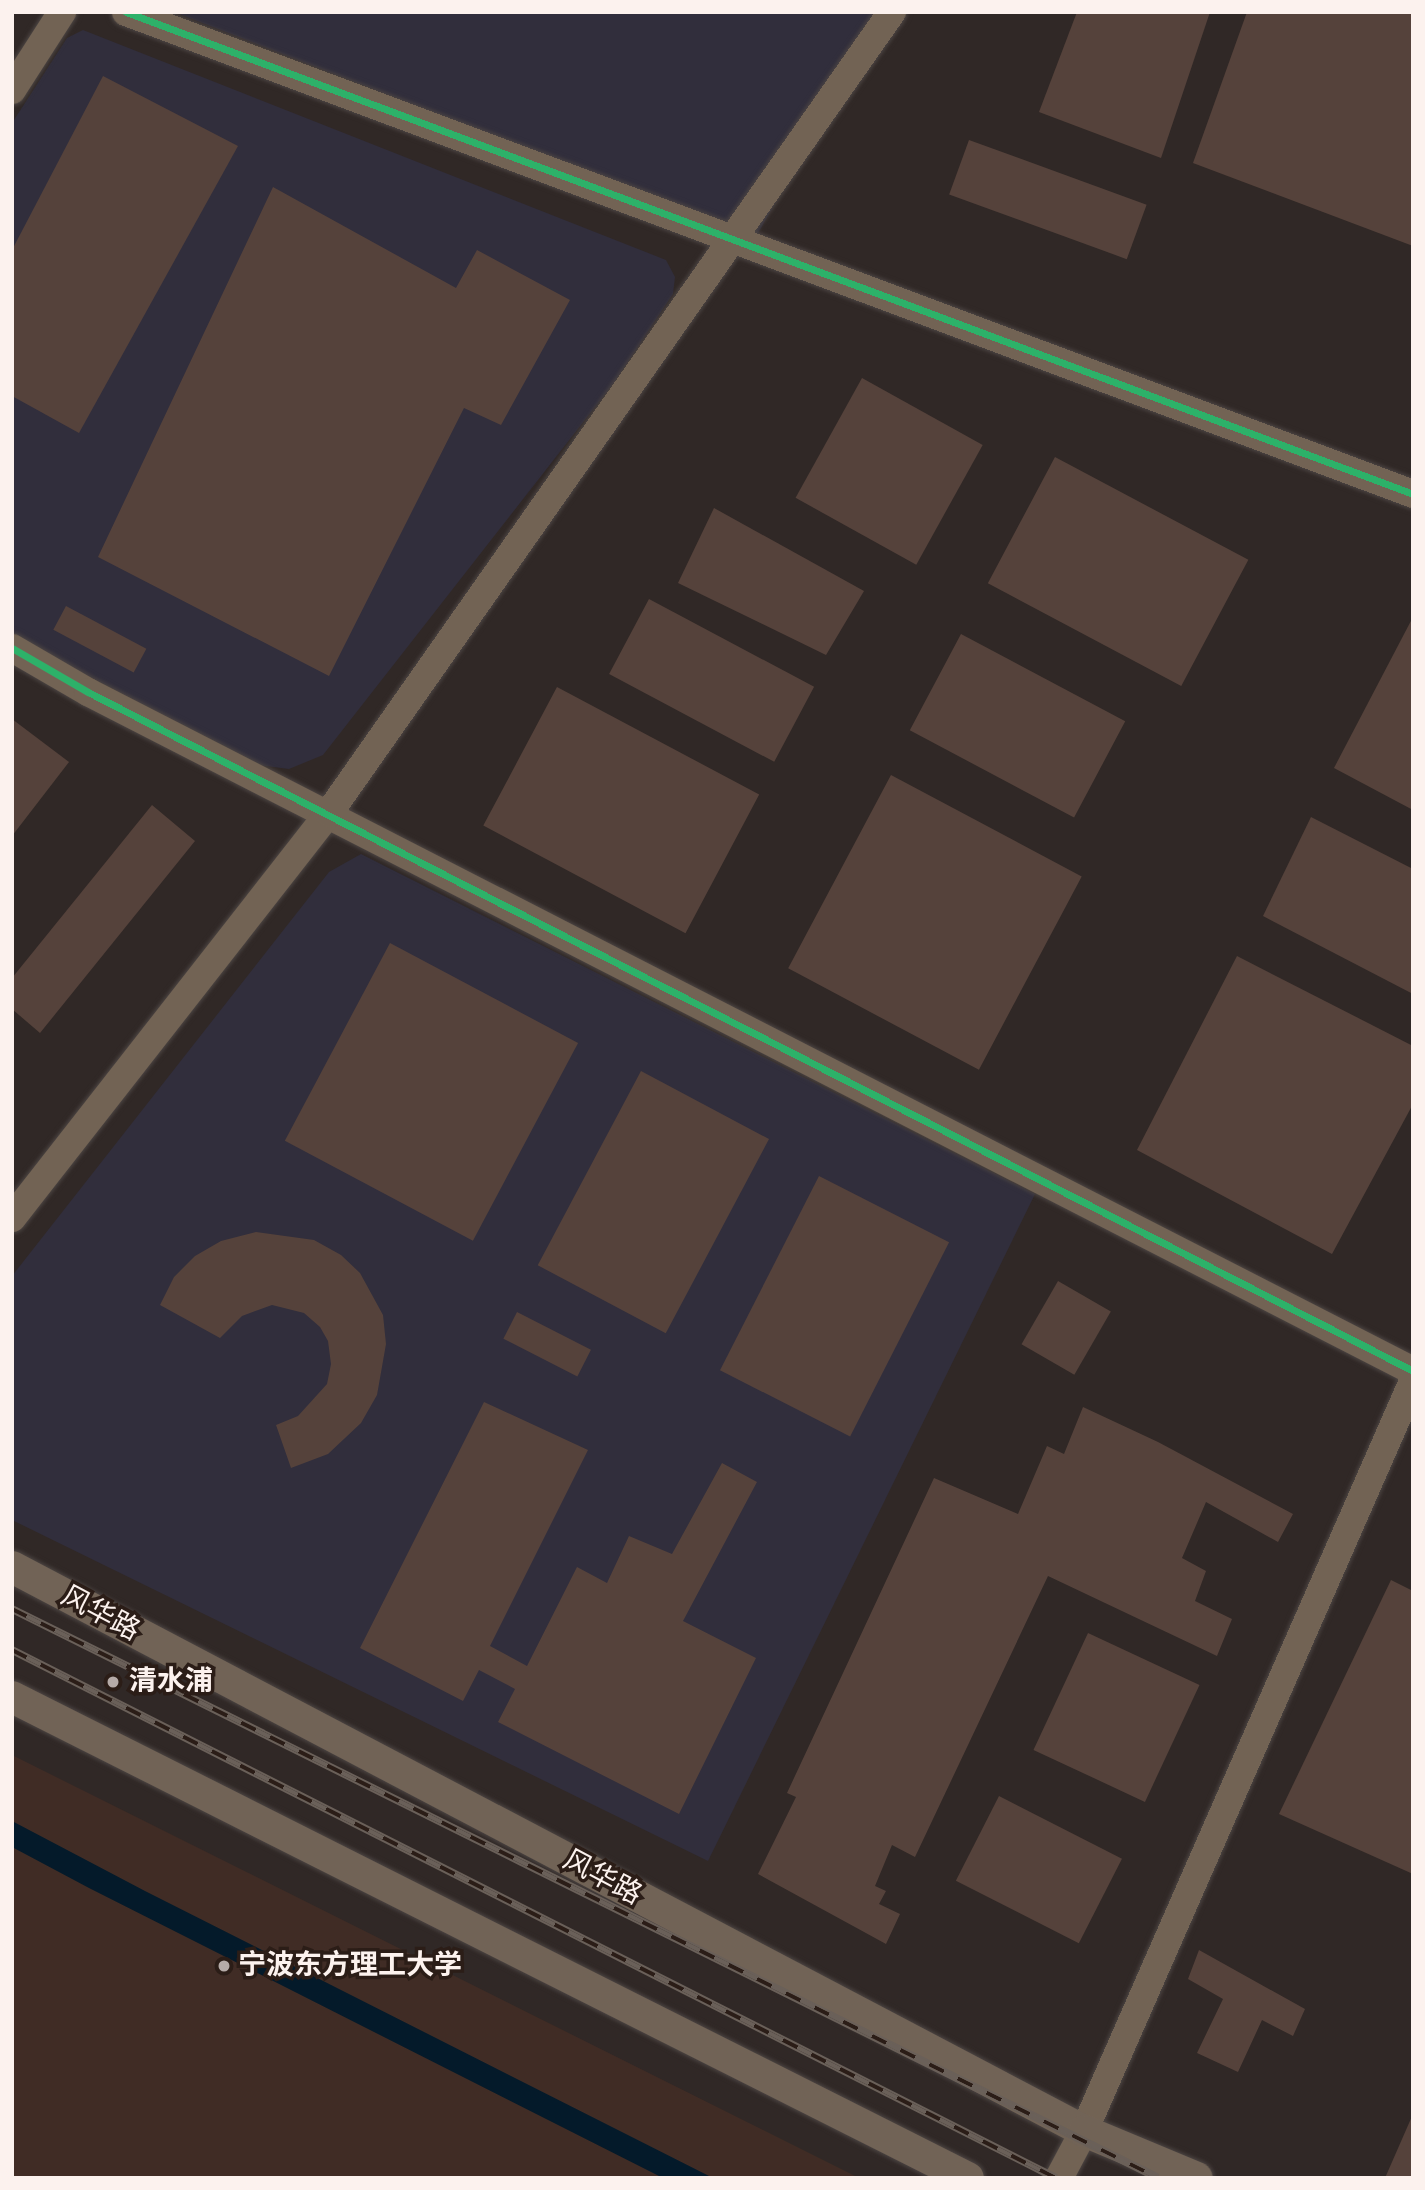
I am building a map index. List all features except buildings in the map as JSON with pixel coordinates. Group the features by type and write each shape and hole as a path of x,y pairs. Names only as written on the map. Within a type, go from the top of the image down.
{"main road":[{"name":"风华路","path":"12,1567 1084,2131 1197,2178"},
{"path":"12,1698 968,2178"}],"street":[{"path":"12,90 62,12"},
{"path":"126,12 737,238 1413,494"},
{"path":"12,1218 329,813 737,238 892,12"},
{"path":"12,648 88,692 329,813 1413,1371"},
{"path":"1059,2178 1084,2131 1413,1381"}],"shaded area":[{"path":"174,12 883,12 756,237"},
{"path":"83,30 666,260 675,277 673,294 613,384 323,755 289,769 258,765 12,636 12,123 67,38"},
{"path":"361,854 1035,1194 708,1861 12,1520 12,1276 329,872"},
{"name":"宁波东方理工大学","path":"12,1755 859,2178 12,2178"}],"water":[{"path":"12,1821 713,2178 663,2178 89,1888 12,1847"}],"railway":[{"path":"12,1609 1158,2178"},
{"path":"12,1650 1056,2178"}],"cycle path":[{"path":"126,12 1413,494"},
{"path":"12,648 88,692 1413,1371"}],"place":[{"name":"清水浦","path":"113,1682"},
{"name":"宁波东方理工大学","path":"224,1966"}]}
